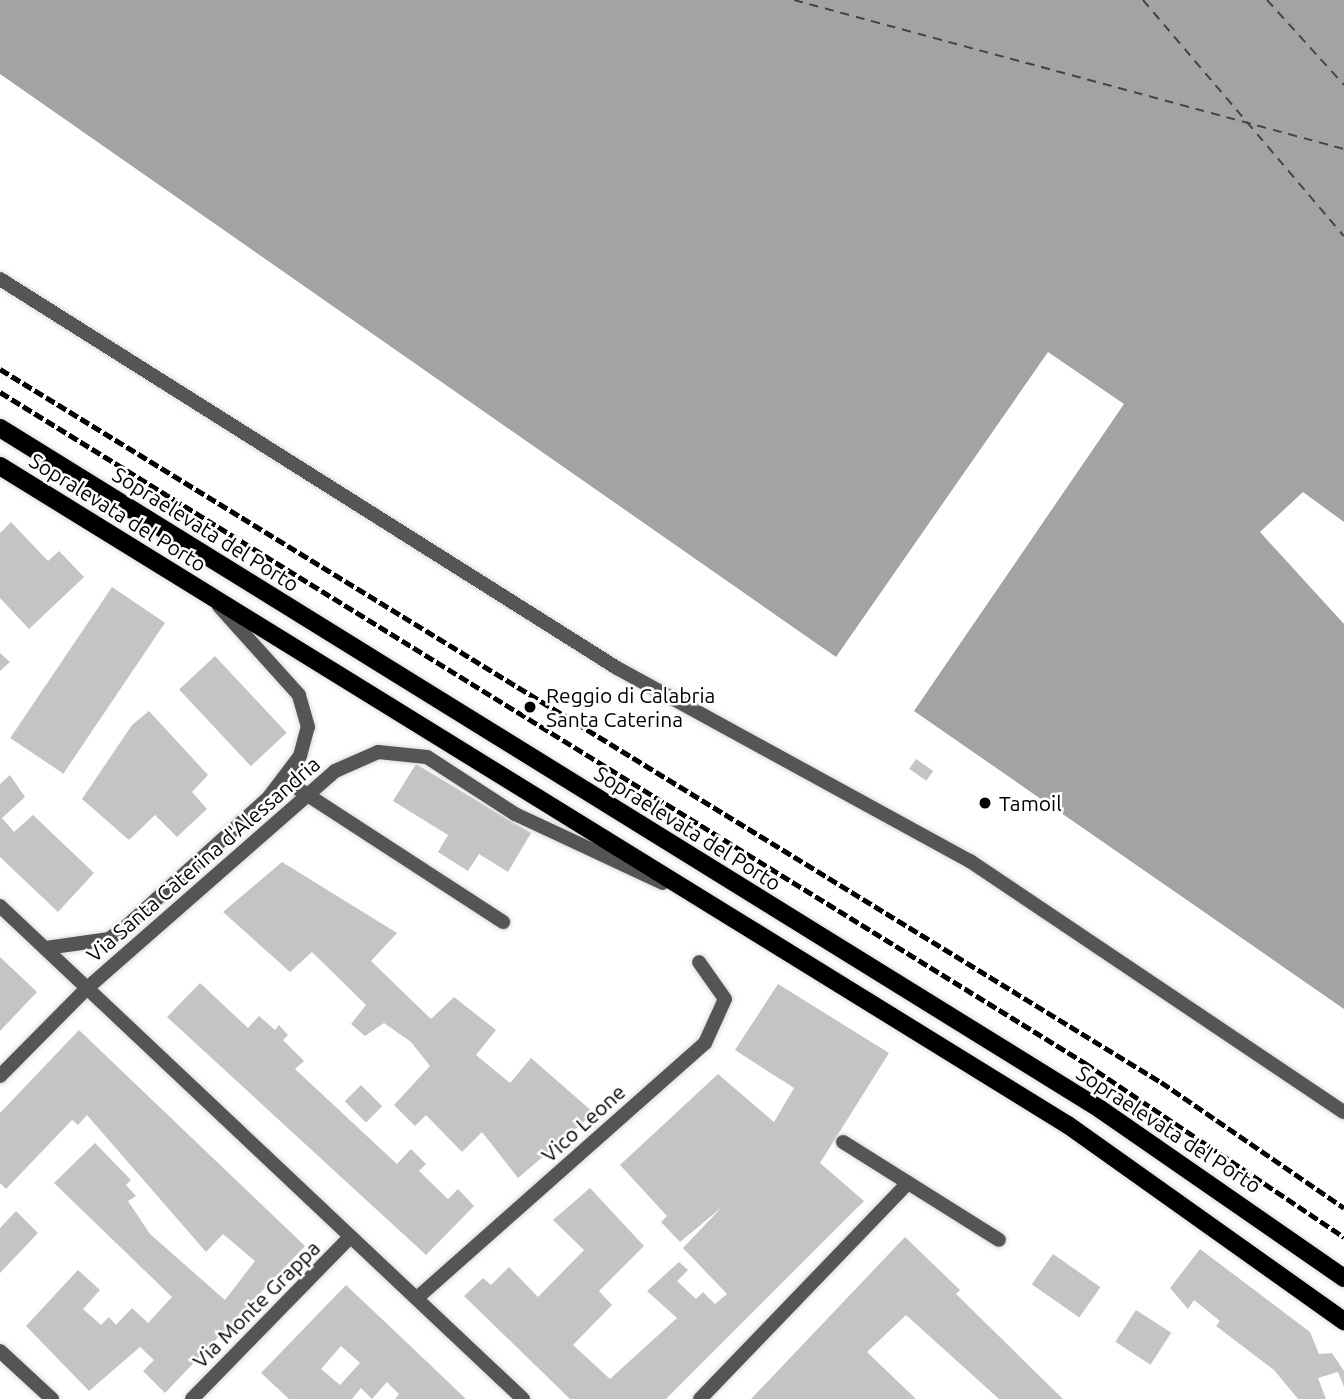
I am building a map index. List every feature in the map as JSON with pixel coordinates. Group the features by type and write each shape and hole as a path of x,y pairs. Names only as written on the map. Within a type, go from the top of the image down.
{"main road":[{"name":"Sopraelevata del Porto","path":"0,428 1100,1109 1344,1278"},
{"name":"Sopralevata del Porto","path":"0,466 212,598"},
{"path":"212,598 691,896 1068,1125 1344,1321"}],"street":[{"path":"0,279 617,668 958,854 1344,1112"},
{"name":"Via Santa Caterina d'Alessandria","path":"46,948 109,939 128,925 286,780 304,744 304,705 212,598"},
{"name":"Via Santa Caterina d'Alessandria","path":"85,990 307,795 361,757 413,752 515,814 691,896"},
{"path":"286,780 503,922"},
{"name":"Via Santa Caterina d'Alessandria","path":"0,906 46,948 85,990 418,1297 523,1399"},
{"name":"Vico Leone","path":"418,1297 705,1043 725,999 699,962"},
{"path":"0,1076 85,990"},
{"path":"844,1142 999,1240"},
{"path":"700,1399 908,1183"},
{"name":"Via Monte Grappa","path":"191,1399 350,1237"},
{"path":"0,1351 52,1399"}],"shaded area":[{"path":"0,0 1344,0 1344,522 1303,492 1260,532 1344,624 1344,1009 914,711 1124,404 1048,352 836,657 0,74"}],"building":[{"path":"11,522 48,561 59,551 84,577 29,629 0,598 0,533"},
{"path":"112,587 165,623 63,774 10,738"},
{"path":"0,653 10,662 0,671"},
{"path":"215,656 287,733 251,766 179,689"},
{"path":"149,711 208,775 192,792 207,809 177,837 155,815 129,840 82,799 132,725"},
{"path":"916,759 933,771 926,781 909,769"},
{"path":"416,764 531,833 508,872 479,854 468,871 438,852 448,835 393,801"},
{"path":"10,775 25,797 2,818 14,832 33,815 94,873 58,912 0,857 0,784"},
{"path":"282,862 397,933 371,961 431,1019 454,997 496,1030 476,1055 510,1083 531,1058 594,1113 518,1178 482,1132 462,1152 426,1115 415,1126 394,1105 430,1066 411,1042 384,1023 365,1036 351,1024 366,1005 312,952 290,972 223,912"},
{"path":"0,957 37,992 0,1031"},
{"path":"200,983 248,1028 259,1016 275,1030 279,1025 288,1035 283,1040 304,1061 295,1069 397,1164 411,1149 426,1164 419,1171 448,1199 458,1189 474,1206 426,1255 167,1017"},
{"path":"778,984 889,1053 820,1163 864,1201 666,1399 570,1399 464,1296 483,1278 491,1285 509,1267 538,1297 584,1250 553,1220 590,1188 644,1246 599,1291 612,1305 573,1345 610,1379 677,1318 647,1291 679,1262 688,1270 677,1281 696,1299 703,1292 715,1304 727,1294 683,1248 722,1207 680,1242 661,1222 667,1216 620,1165 718,1074 774,1122 794,1088 735,1050"},
{"path":"79,1030 305,1246 165,1393 143,1371 154,1360 140,1347 89,1391 26,1326 78,1270 100,1290 83,1309 101,1325 109,1317 116,1325 132,1308 148,1323 172,1297 54,1183 95,1143 131,1180 126,1185 136,1196 128,1201 150,1234 225,1300 255,1261 223,1234 206,1252 87,1115 78,1125 72,1120 6,1189 0,1183 0,1113"},
{"path":"361,1085 382,1106 366,1122 345,1101"},
{"path":"16,1211 38,1233 0,1273 0,1228"},
{"path":"905,1237 960,1290 956,1294 1063,1399 999,1399 906,1315 867,1352 916,1399 751,1399"},
{"path":"1200,1249 1310,1332 1319,1354 1332,1353 1344,1371 1344,1387 1338,1372 1318,1378 1326,1399 1298,1399 1274,1370 1216,1326 1220,1321 1194,1300 1188,1309 1170,1288"},
{"path":"1053,1254 1101,1287 1079,1318 1032,1284"},
{"path":"346,1285 466,1399 395,1399 399,1394 387,1382 372,1399 361,1388 352,1399 289,1399 261,1373","holes":["341,1346 360,1363 340,1385 321,1369"]},
{"path":"1136,1310 1171,1333 1151,1365 1115,1342"}],"ferry route":[{"path":"794,0 1344,149"},
{"path":"1143,0 1344,236"},
{"path":"1267,0 1344,85"}],"railway":[{"path":"0,369 1161,1082 1344,1208"},
{"path":"0,392 1085,1063 1344,1237"}],"place":[{"name":"Reggio di Calabria Santa Caterina","path":"530,707"},
{"name":"Tamoil","path":"985,803"}]}
